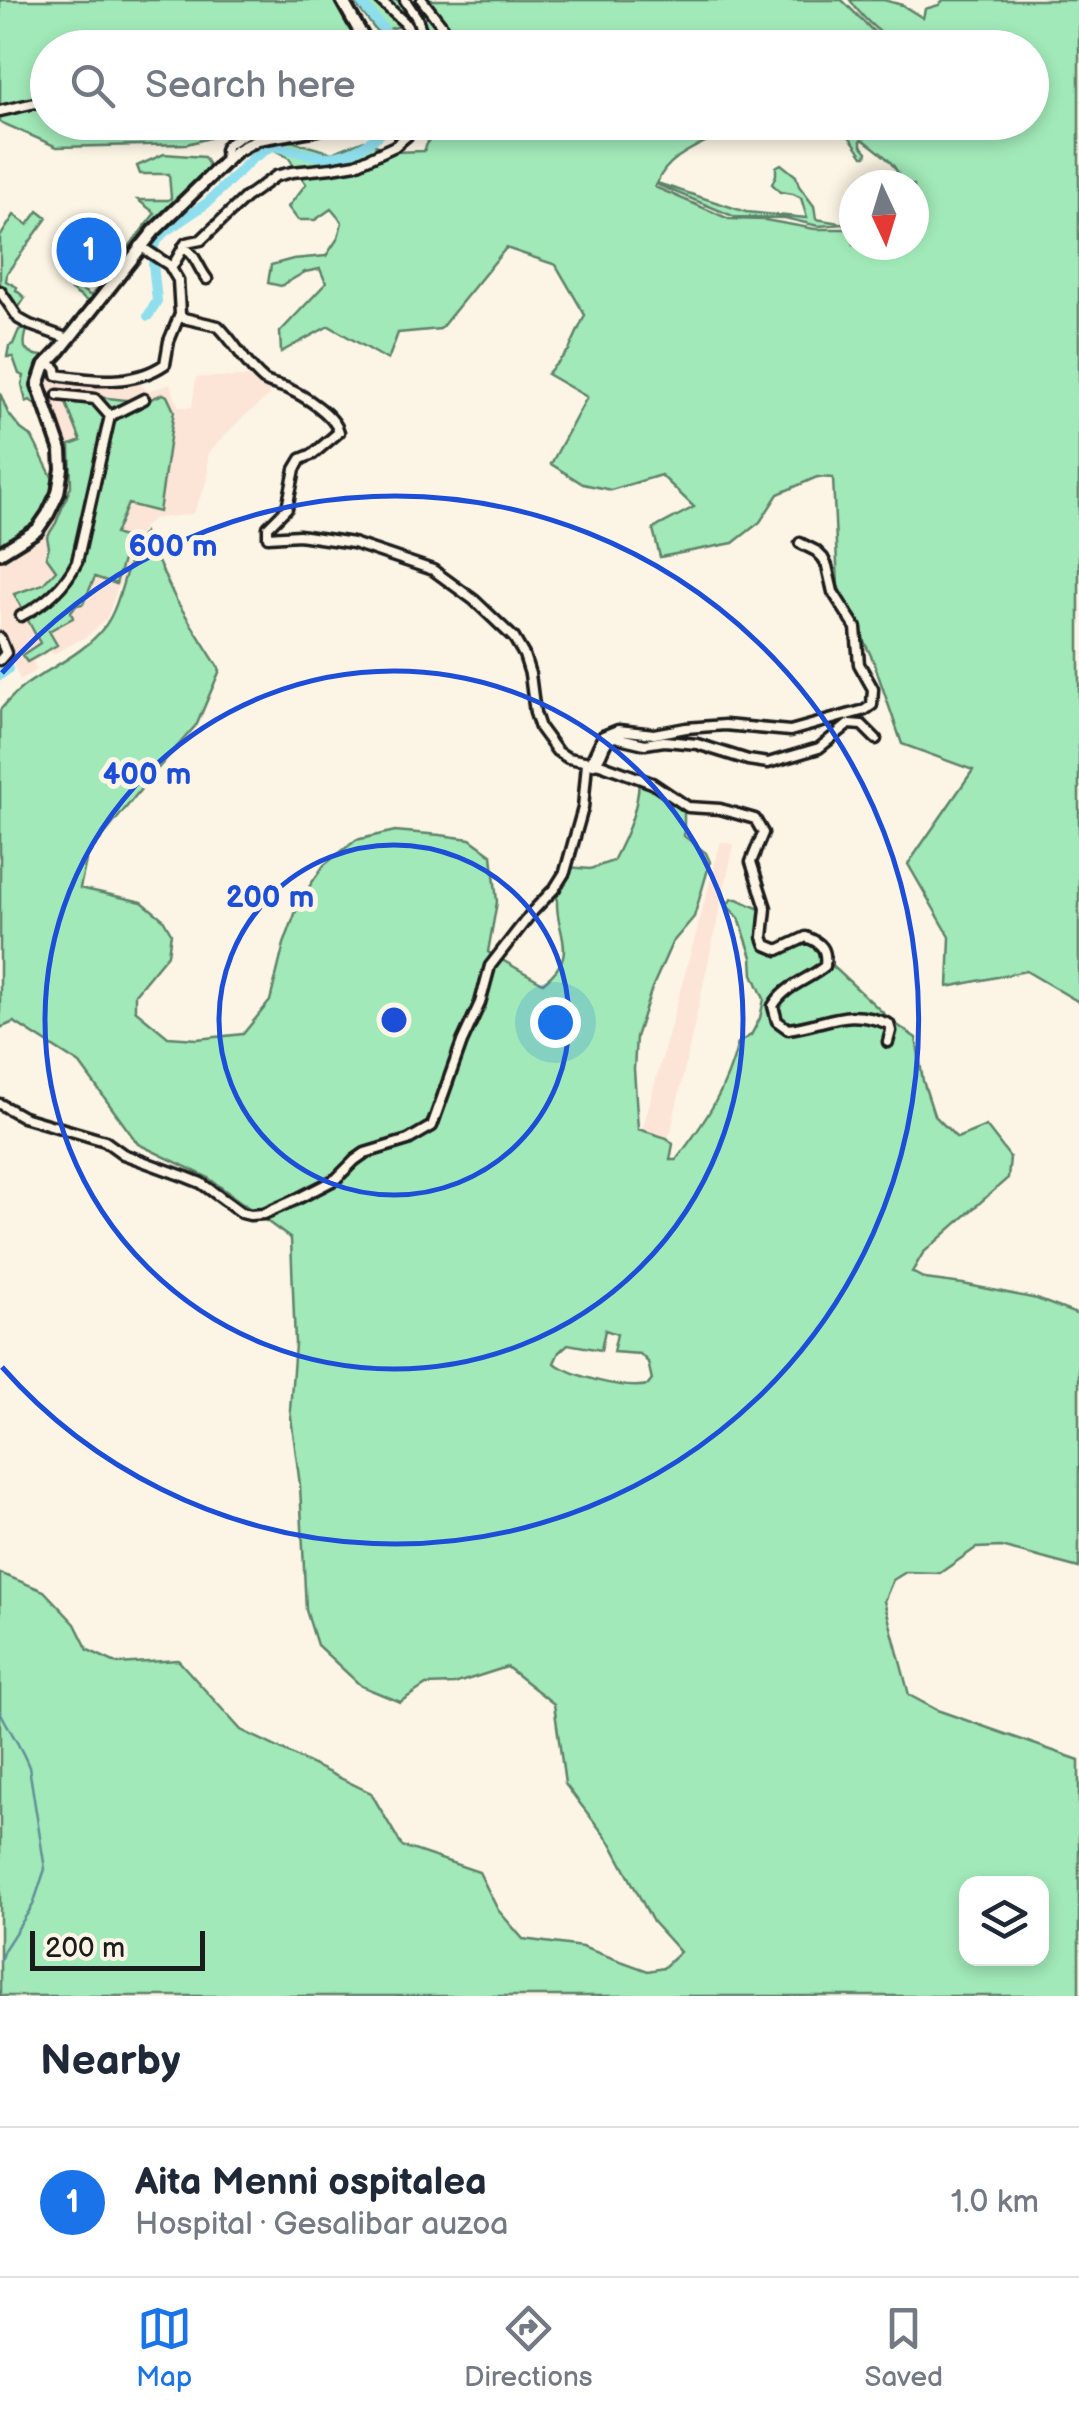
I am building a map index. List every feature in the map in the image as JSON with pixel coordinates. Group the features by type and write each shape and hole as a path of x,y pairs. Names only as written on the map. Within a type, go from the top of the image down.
{"main road":[{"path":"342,0 359,30"},
{"path":"0,553 37,530 58,494 62,468 59,444 38,385 44,367 226,160 256,140"}],"street":[{"path":"380,0 410,30"},
{"path":"405,0 420,30"},
{"path":"422,0 445,30"},
{"path":"0,111 30,104"},
{"path":"226,160 224,150 236,140"},
{"path":"172,267 184,245 201,240 245,198 276,176 356,164 402,140"},
{"path":"184,245 206,279"},
{"path":"48,361 62,376 114,380 141,377 165,364 168,341 179,317 178,280 172,267 148,251"},
{"path":"0,291 20,319 68,339"},
{"path":"179,317 218,326 266,382 290,390 338,426 340,432 334,439 301,459 295,469 287,508 268,527 268,537 299,536 353,543 432,570 474,600 514,638 530,674 535,713 544,736 557,751 568,758 652,783 688,806 754,818 763,833 751,862 766,908 766,945 778,950 806,937 818,941 826,957 825,966 816,974 778,997 773,1006 776,1021 788,1028 836,1016 875,1018 889,1024 888,1042"},
{"path":"58,395 95,398 110,416"},
{"path":"110,416 144,399"},
{"path":"21,616 66,582 77,562 110,416"},
{"path":"0,1104 22,1117 94,1137 122,1154 186,1176 250,1216 264,1214 336,1179 365,1152 408,1140 432,1126 480,1003 490,966 565,872 583,808 590,764 603,736 618,730 654,734 725,725 790,731 872,705 873,689 858,664 856,628 833,592 822,558 800,543"},
{"path":"0,638 6,652 0,660"},
{"path":"590,764 598,762 604,744 615,737 645,744 697,744 760,763 818,748 848,724 862,725 876,739"}],"shaded area":[{"path":"46,369 55,369 54,375 137,381 148,391 170,384 179,407 192,407 196,377 248,377 268,388 269,396 208,453 208,479 193,514 152,519 140,532 107,618 89,635 33,662 37,670 20,680 0,635 0,563 44,534 64,502 69,477 67,444 52,407 34,411 32,405 46,401 41,390"},
{"path":"721,841 734,845 667,1138 642,1131"}],"green space":[{"path":"0,0 334,0 351,30 30,30 30,135 0,122"},
{"path":"353,0 842,0 872,30 415,30 412,25 376,30"},
{"path":"850,0 884,0 902,5 923,18 925,9 943,0 1079,0 1079,1002 1026,971 948,987 950,937 908,864 973,770 902,744 873,660 838,586 833,478 817,477 778,494 760,522 733,543 660,557 653,529 694,507 661,475 611,490 583,484 551,464 587,397 547,374 569,350 585,315 556,265 506,248 440,329 398,333 388,360 329,326 281,352 280,332 326,283 320,269 305,272 281,286 268,283 271,265 326,256 338,238 342,222 331,209 315,220 298,220 288,207 306,184 289,158 264,144 280,140 332,153 364,140 392,152 424,151 429,140 710,140 671,162 657,183 746,212 807,218 801,198 780,192 772,184 776,167 781,164 796,176 814,206 816,219 839,224 818,226 785,218 735,217 656,184 655,187 729,219 839,229 839,260 929,260 929,170 896,170 864,140 1049,140 1049,30 878,30"},
{"path":"41,140 202,140 187,144 57,147"},
{"path":"852,140 861,140 866,156"},
{"path":"164,154 204,157 209,165 155,222 89,305 71,290 110,240 122,250 118,256 112,251 81,289 91,296 155,213 138,200 171,198 169,174 140,174 137,166"},
{"path":"38,211 47,218 7,273 6,281 25,298 19,307 14,307 0,286 0,237 14,215 28,225"},
{"path":"23,328 27,330 26,349 42,356 35,385 39,403 34,404 26,402 24,376 19,374 13,357 7,357 9,346"},
{"path":"0,393 8,413 32,437 55,483 34,526 0,547"},
{"path":"62,393 144,402 163,394 174,411 159,512 128,504 115,534 129,539 116,584 95,577 83,604 71,611 73,618 49,631 57,645 27,662 22,655 40,643 14,594 43,584 56,570 46,556 47,537 71,486 70,445 81,441"},
{"path":"144,532 176,600 220,670 197,724 87,856 80,888 142,902 163,919 171,933 168,954 135,994 135,1010 168,1037 197,1039 243,1034 270,1001 300,900 324,865 356,840 395,831 470,839 492,855 497,902 488,952 543,983 562,961 557,905 568,867 590,869 613,861 631,822 639,780 679,805 684,812 684,836 706,853 710,862 694,917 672,943 636,1037 638,1129 667,1138 673,1144 670,1160 676,1160 713,1105 738,1043 751,1035 760,1018 764,999 753,974 752,957 739,918 726,905 737,899 762,910 760,941 764,951 776,956 808,943 893,1022 916,1038 934,1115 957,1138 986,1126 1010,1157 1008,1178 923,1253 912,1272 925,1279 1037,1299 1079,1315 1079,1568 1001,1547 976,1548 940,1573 906,1572 893,1580 884,1601 909,1695 937,1710 1079,1760 1079,1996 0,1996 0,1573 44,1591 75,1624 88,1650 118,1664 178,1660 241,1730 371,1793 402,1846 479,1872 498,1910 523,1939 582,1947 648,1971 663,1968 680,1952 653,1922 612,1845 565,1784 554,1704 507,1667 454,1684 426,1685 400,1702 361,1686 317,1645 306,1610 300,1485 290,1410 295,1344 291,1239 207,1177 138,1144 80,1064 14,1022 0,1028 0,710 23,687 77,653 105,626","holes":["605,1330 617,1334 613,1352 640,1354 648,1362 652,1380 648,1385 600,1381 554,1363 568,1344 601,1350"]}],"waterway":[{"path":"359,0 384,30"},
{"path":"148,316 157,301 154,245 163,233 207,203 252,159 272,146 316,156 338,156 372,140"},
{"path":"0,675 8,669"},
{"path":"0,1711 29,1767 45,1869 33,1905 0,1961"}],"place":[{"name":"Aita Menni ospitalea","path":"89,250"}]}
